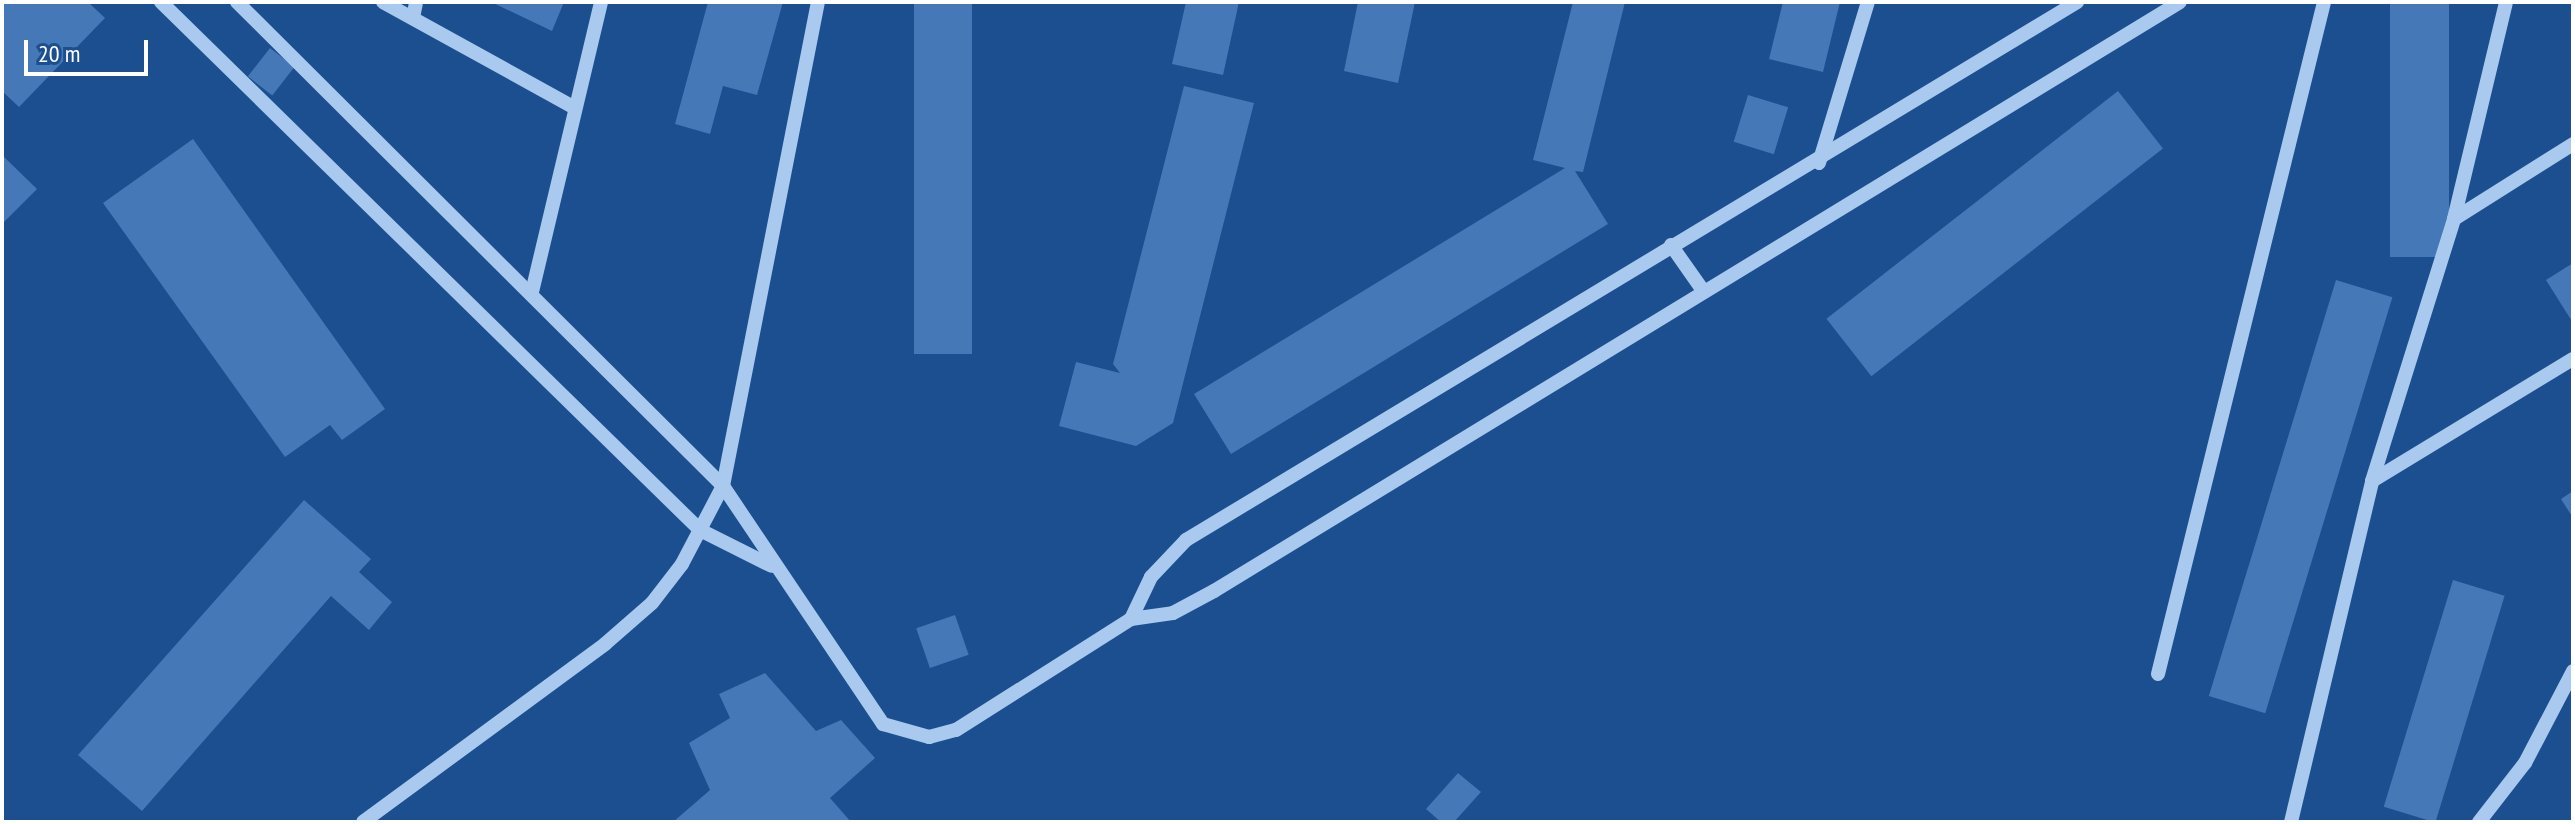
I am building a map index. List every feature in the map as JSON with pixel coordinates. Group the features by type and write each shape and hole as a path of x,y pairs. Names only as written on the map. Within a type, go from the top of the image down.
{"street":[{"path":"161,2 700,530 772,566"},
{"path":"383,2 575,108"},
{"path":"413,18 416,2"},
{"path":"532,292 601,2"},
{"path":"363,822 652,603 700,530 723,486 818,2"},
{"path":"1819,163 1868,2"},
{"path":"1131,619 1151,577 1186,540 1671,245 1819,163 2077,2"},
{"path":"245,6 723,486 772,566 883,724 929,737 956,730 1131,619 1173,613 1214,591 2180,2"},
{"path":"2158,674 2324,2"},
{"path":"2291,822 2372,481 2454,219 2506,2"},
{"path":"2454,219 2573,144"},
{"path":"1671,245 1704,292"},
{"path":"2372,481 2573,359"},
{"path":"2479,822 2525,763 2573,671"}],"building":[{"path":"2,2 88,2 105,18 19,107 2,91"},
{"path":"491,2 564,2 552,31"},
{"path":"708,2 783,2 757,95 723,86 710,134 675,124"},
{"path":"914,2 972,2 972,354 914,354"},
{"path":"1186,2 1239,2 1223,75 1172,64"},
{"path":"1358,2 1415,2 1398,83 1344,71"},
{"path":"1573,2 1625,2 1583,172 1575,171 1608,224 1231,454 1194,394 1565,168 1533,160"},
{"path":"1783,2 1840,2 1823,72 1769,59"},
{"path":"2390,2 2449,2 2449,257 2390,257"},
{"path":"270,48 294,67 272,95 248,76"},
{"path":"1184,86 1254,103 1173,423 1136,446 1059,426 1076,362 1120,373 1113,364"},
{"path":"2118,91 2163,149 1871,376 1826,319"},
{"path":"1748,95 1788,107 1774,154 1734,142"},
{"path":"193,139 385,409 342,440 330,425 285,457 103,203"},
{"path":"2,155 37,189 2,224"},
{"path":"2573,263 2573,323 2546,280"},
{"path":"2336,280 2392,297 2265,713 2209,696"},
{"path":"2573,491 2573,518 2561,499"},
{"path":"304,500 371,559 359,572 392,602 369,630 331,596 142,811 78,755"},
{"path":"2453,580 2505,596 2435,822 2384,807"},
{"path":"955,615 969,655 930,668 916,628"},
{"path":"765,673 816,731 841,720 875,758 830,798 851,822 673,822 710,790 689,743 730,718 719,694"},
{"path":"1458,773 1481,792 1454,822 1441,822 1426,809"}]}
